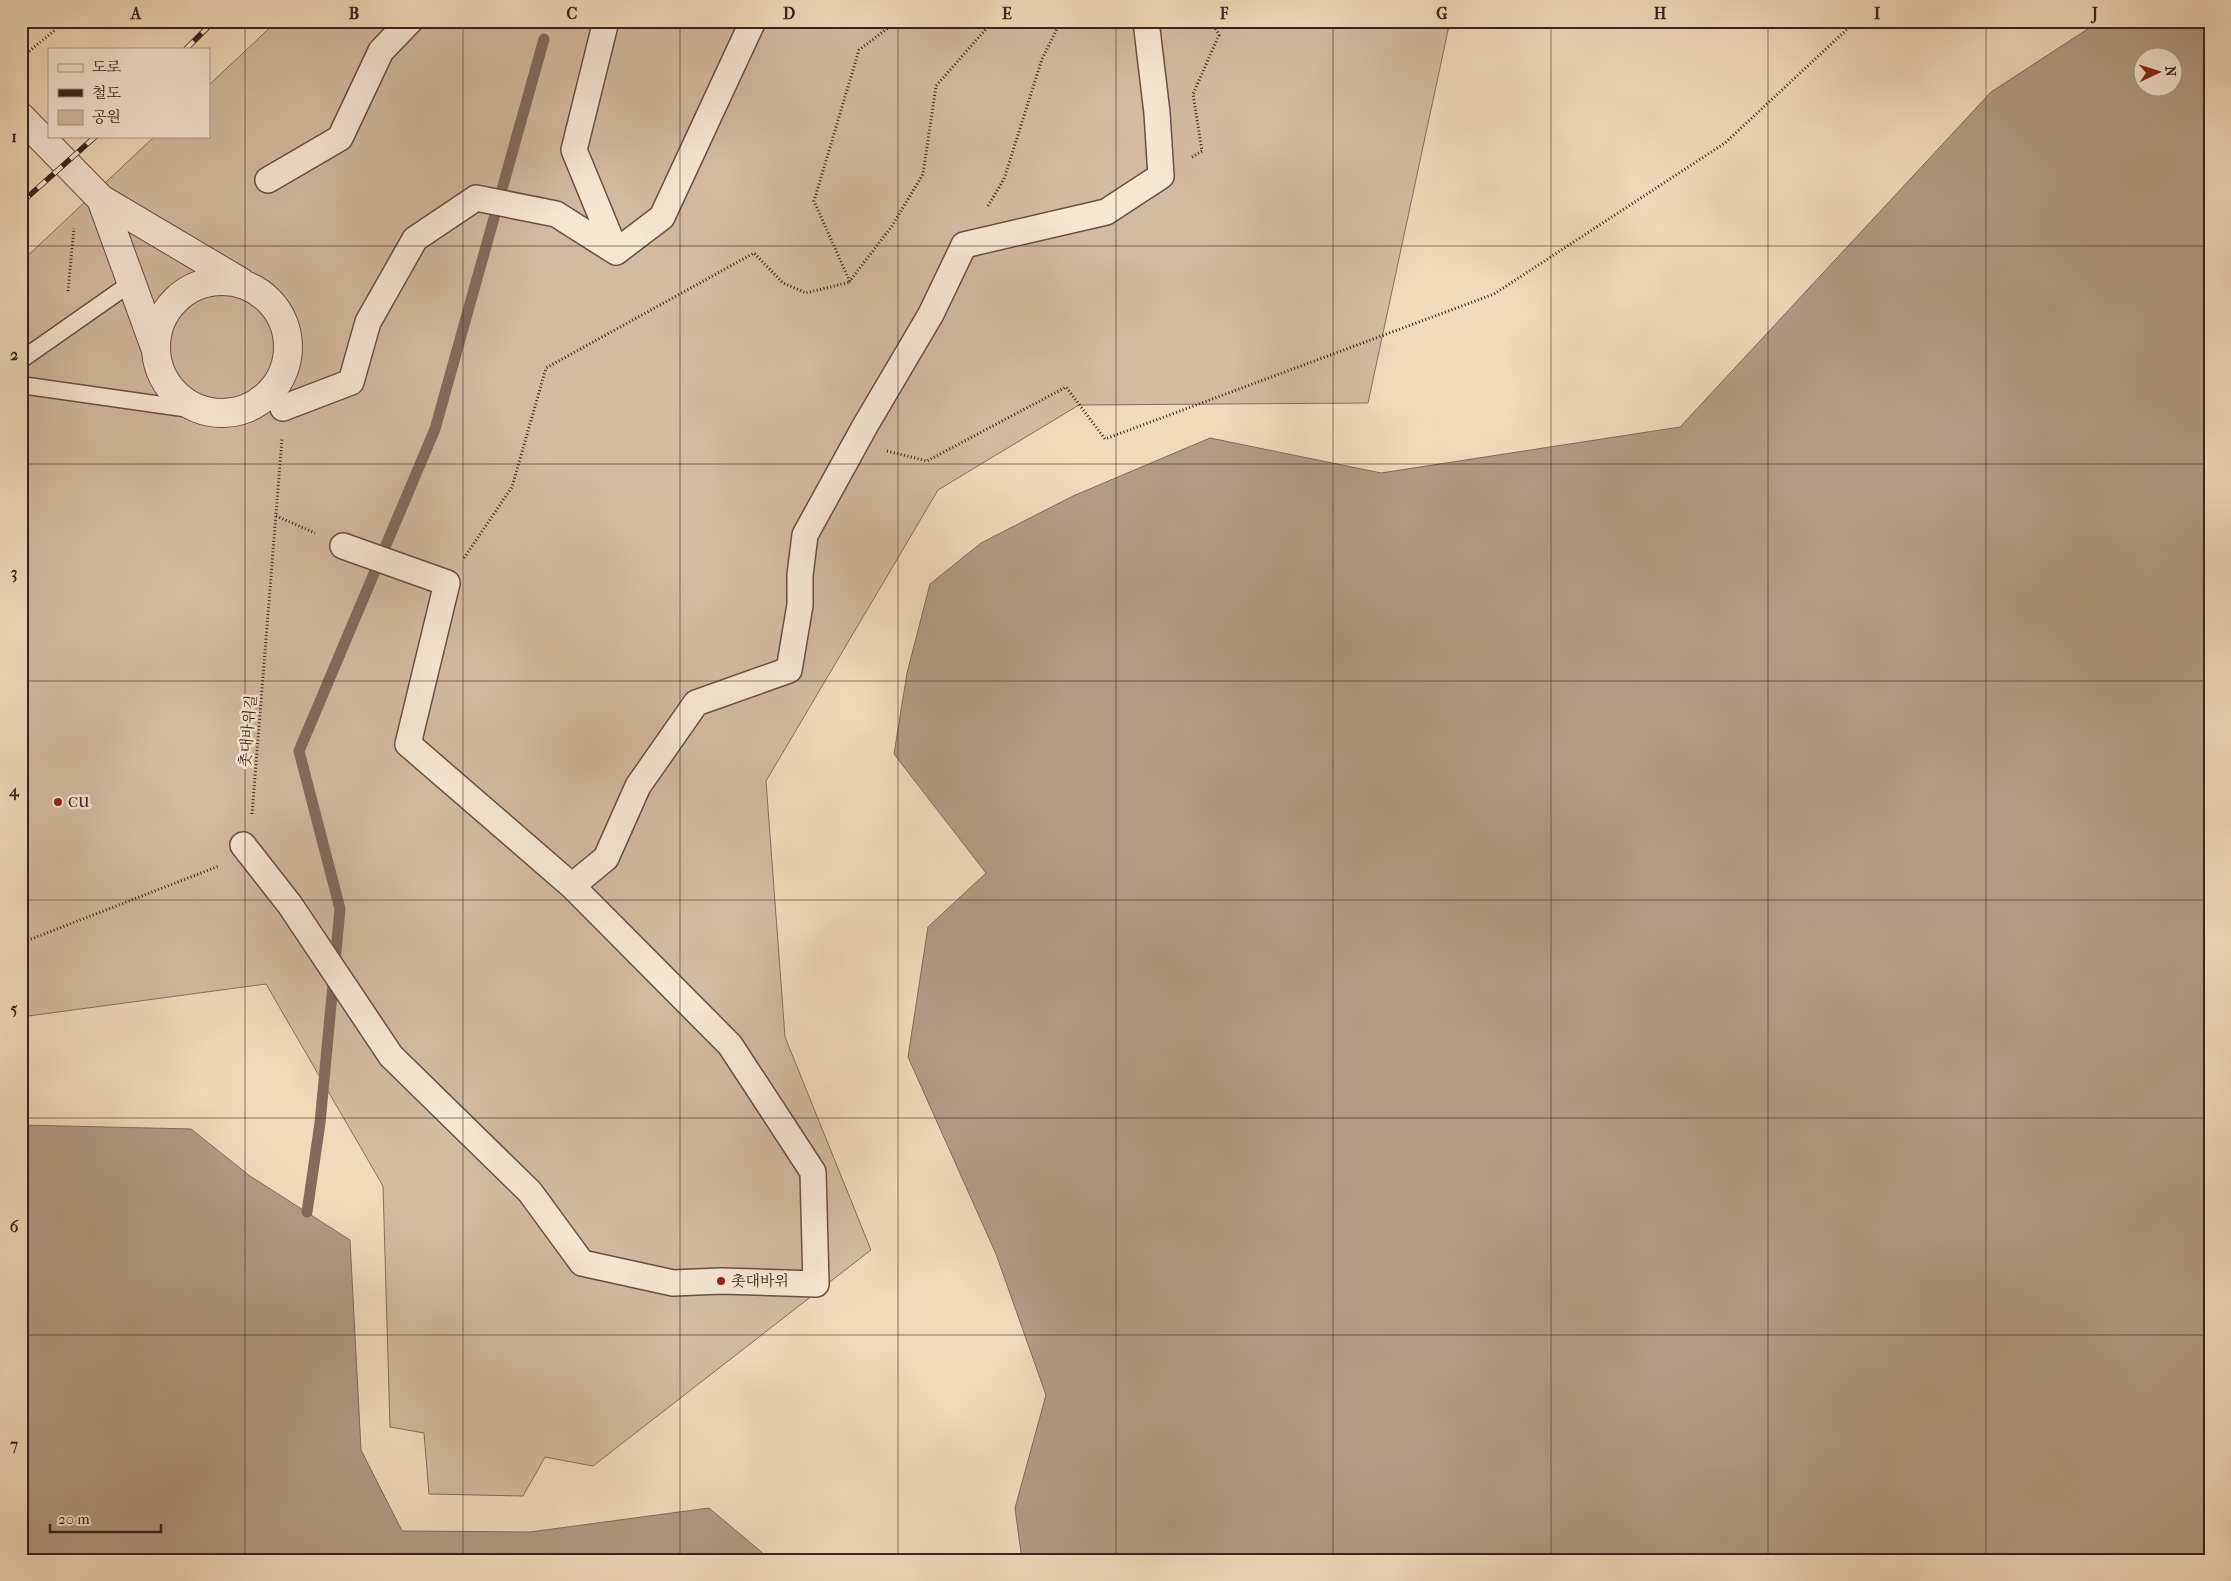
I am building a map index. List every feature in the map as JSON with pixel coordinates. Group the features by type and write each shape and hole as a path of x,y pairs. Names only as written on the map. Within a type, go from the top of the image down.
{"street":[{"path":"268,180 340,138 381,51 410,21"},
{"path":"606,21 574,150 616,252"},
{"path":"616,252 662,217 753,21"},
{"path":"572,886 606,858 638,786 696,703 789,670 800,605 800,575 805,535 855,444 931,314 964,244 1106,212 1161,176 1146,21"},
{"path":"21,117 101,199 264,294 278,311 287,330 289,352 283,374 271,392 260,402 254,406 232,413 210,412 190,405 172,391 160,372 156,350 101,199"},
{"path":"283,408 351,382 368,322 415,239 476,198 556,214 616,252"},
{"path":"156,350 159,328 168,309 183,293 202,283 223,280 244,284"},
{"path":"243,845 290,905 391,1056 530,1192 582,1263 673,1283 721,1281 816,1284 813,1172 730,1045 572,886 408,744 447,583 343,546"}],"lane":[{"path":"21,360 131,283"},
{"path":"21,385 210,412"}],"path":[{"path":"21,58 55,30 56,21"},
{"path":"850,282 814,200 859,50 897,21"},
{"path":"447,583 512,487 546,368 754,253 783,283 806,293 850,282 892,226 923,174 936,86 993,21"},
{"path":"964,244 1004,179 1042,59 1061,21"},
{"path":"1161,176 1202,151 1194,94 1218,35 1212,21"},
{"path":"855,444 927,461 1066,387 1105,439 1494,294 1725,143 1856,21"},
{"path":"62,295 69,290 75,222"},
{"name":"촛대바위길","path":"21,943 225,864 243,845 253,813 283,408"},
{"path":"276,516 343,546"}],"green space":[{"path":"277,21 1450,21 1368,403 1079,405 938,490 766,781 785,1037 871,1250 593,1466 545,1457 523,1496 429,1494 424,1433 390,1427 383,1186 266,984 21,1017 21,262 153,138 210,138 210,84"}],"shaded area":[{"path":"2100,21 2210,21 2210,1560 1022,1560 1015,1508 1046,1395 996,1254 908,1057 928,927 986,873 894,754 907,673 930,584 981,543 1073,496 1210,438 1381,473 1680,427 1991,92"},
{"path":"21,1125 191,1129 250,1176 350,1240 361,1450 402,1531 530,1532 709,1508 771,1560 21,1560"}],"waterway":[{"path":"307,1212 320,1123 340,909 299,751 435,429 544,39"}],"railway":[{"path":"187,48 214,21"},
{"path":"21,203 94,138"}],"place":[{"name":"CU","path":"58,802"},
{"name":"촛대바위","path":"721,1281"}]}
